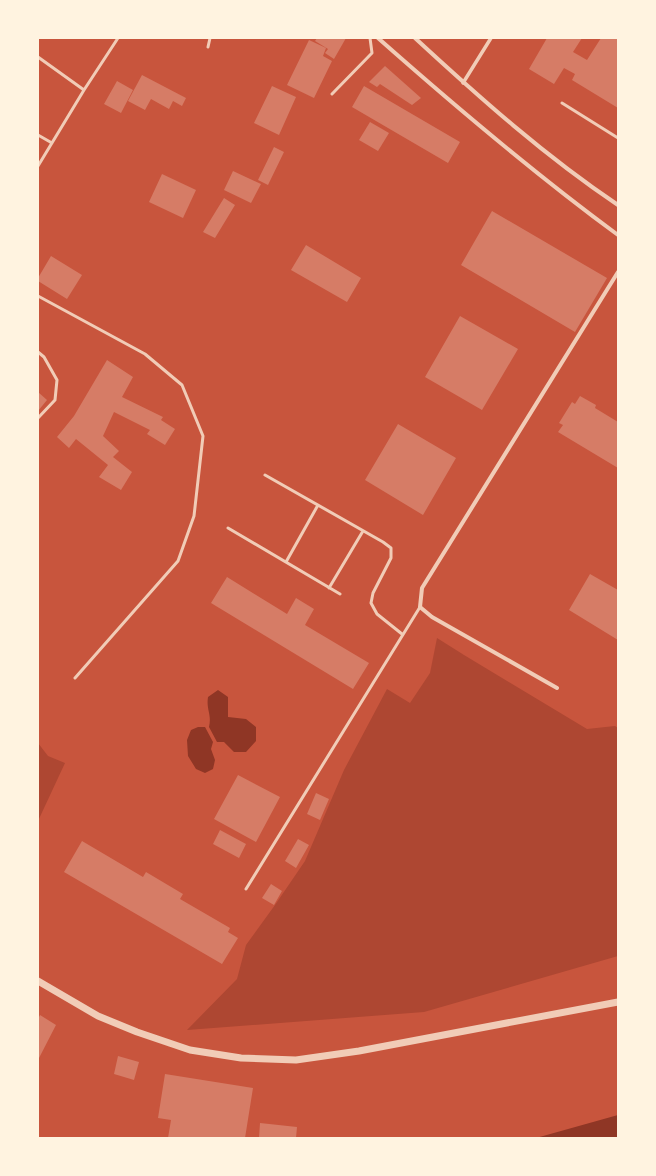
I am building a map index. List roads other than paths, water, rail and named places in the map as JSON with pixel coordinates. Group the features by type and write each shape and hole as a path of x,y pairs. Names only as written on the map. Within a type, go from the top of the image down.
{"street":[{"path":"378,38 437,90 542,178 618,235"},
{"path":"415,38 497,113 588,185 618,205"},
{"path":"464,83 491,38"},
{"path":"557,688 432,617 420,607 422,588 618,272"},
{"path":"38,981 98,1016 137,1032 190,1050 241,1058 296,1060 359,1051 618,1002"}],"lane":[{"path":"38,166 84,90 118,38"},
{"path":"208,47 210,38"},
{"path":"332,94 372,53 370,38"},
{"path":"38,57 84,90"},
{"path":"562,103 618,138"},
{"path":"38,135 52,143"},
{"path":"38,296 145,354 182,385 203,436 194,516 178,561 75,678"},
{"path":"38,352 44,357 57,380 55,400 38,418"},
{"path":"265,475 391,548 391,558 373,593 371,603 377,614 402,634"},
{"path":"286,562 318,505"},
{"path":"228,528 340,594"},
{"path":"329,588 364,531"},
{"path":"246,890 420,607"}]}
